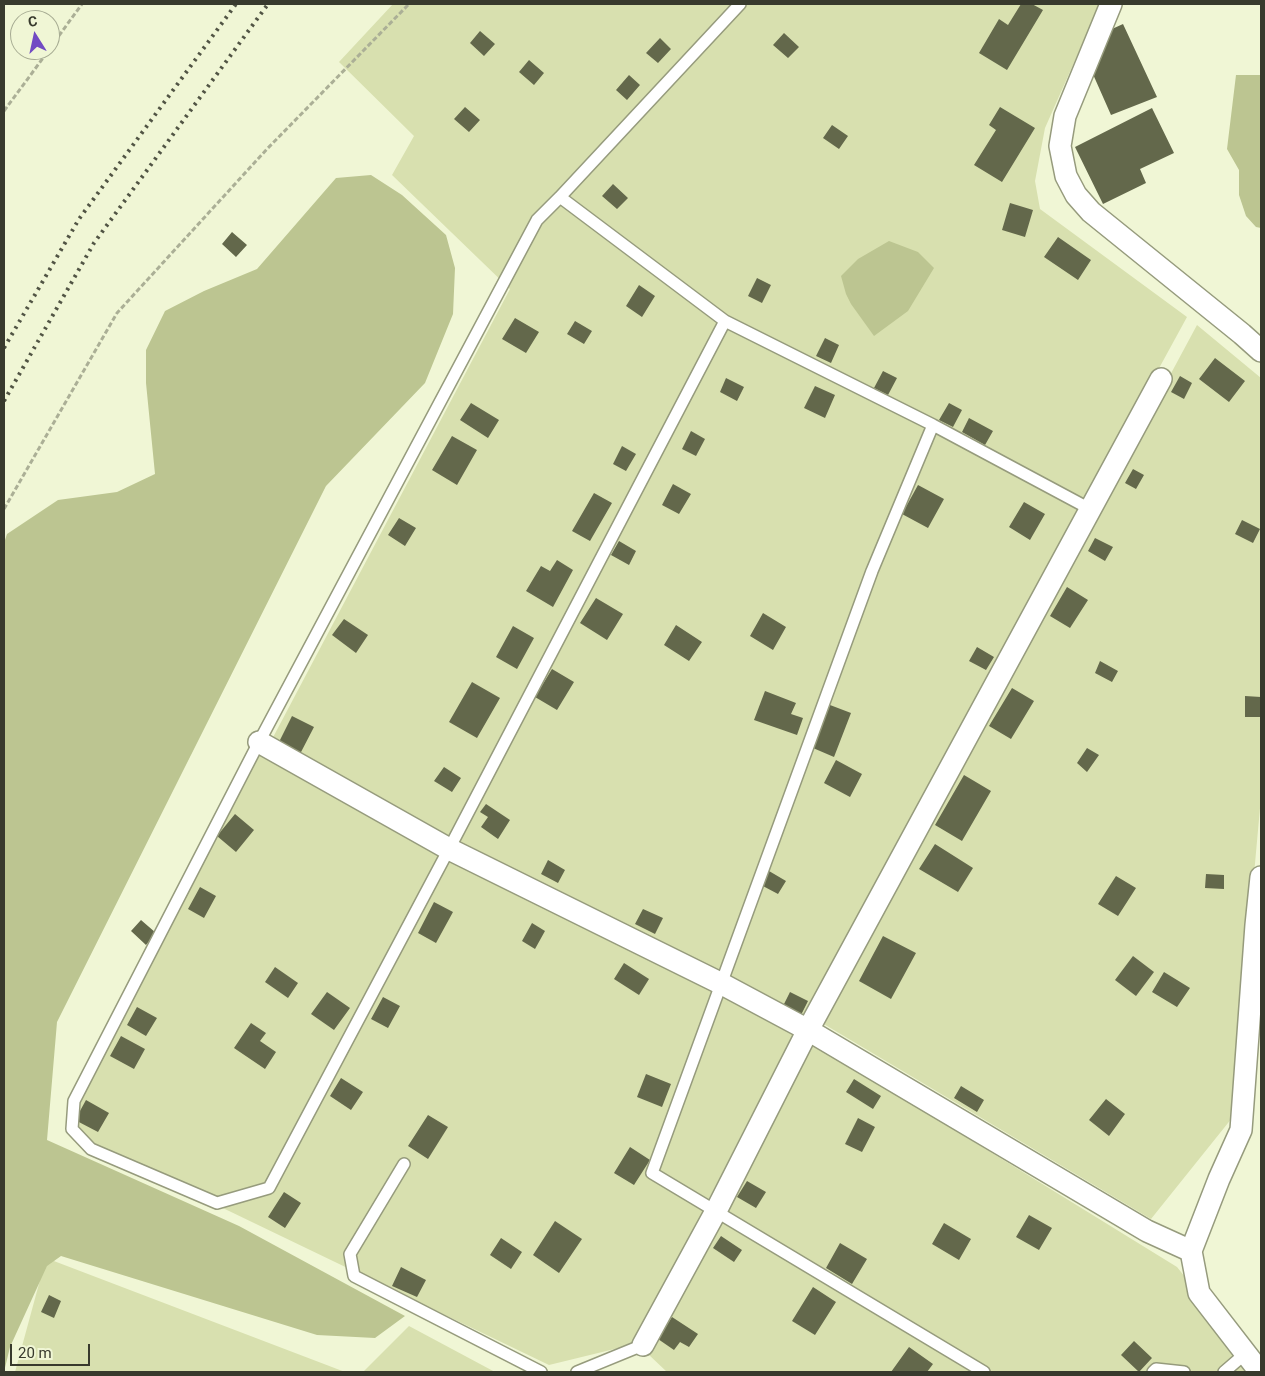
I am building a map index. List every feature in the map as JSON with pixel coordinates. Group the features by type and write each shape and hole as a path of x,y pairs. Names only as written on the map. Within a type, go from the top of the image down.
{"street":[{"path":"1111,4 1065,116 1060,146 1066,176 1076,195 1091,212 1261,351"},
{"path":"643,1345 716,1211 808,1030 1161,379"},
{"path":"259,742 449,849 722,984 808,1030 1147,1231 1191,1251"},
{"path":"1260,1372 1199,1293 1191,1251 1219,1179 1241,1130 1261,877"}],"lane":[{"path":"725,322 269,1188 217,1203 91,1149 72,1129 74,1101 259,742 537,220 740,4"},
{"path":"560,197 725,322 933,425 1090,509"},
{"path":"933,425 872,571 652,1173 984,1372"},
{"path":"404,1164 350,1254 354,1276 541,1372"},
{"path":"577,1372 643,1345"},
{"path":"1224,1372 1246,1353"},
{"path":"1153,1372 1156,1369 1184,1372"}],"path":[{"path":"60,34 82,4"},
{"path":"4,509 117,313 267,149 409,4"},
{"path":"4,111 41,60"}],"green space":[{"path":"393,4 1100,4 1045,128 1035,181 1040,209 1187,317 802,1022 270,743 510,289 392,175 414,136 339,62"},
{"path":"1236,75 1260,75 1261,78 1261,228 1256,227 1246,216 1239,195 1239,170 1227,149"},
{"path":"371,175 402,195 446,235 455,268 453,314 425,383 326,486 57,1022 47,1140 239,1226 405,1316 375,1338 317,1335 61,1256 47,1266 10,1347 4,1372 4,543 7,534 58,500 117,492 155,474 146,383 146,350 165,311 204,291 257,269 336,178"},
{"path":"889,241 918,252 934,268 908,311 874,336 851,304 841,276 858,259"},
{"path":"1197,325 1261,378 1261,797 1232,1118 1151,1219 822,1023"},
{"path":"257,754 794,1032 635,1344 549,1365 94,1146 69,1120"},
{"path":"812,1042 1177,1267 1246,1353 1258,1372 667,1372 648,1354"},
{"path":"46,1258 345,1372 15,1372"},
{"path":"409,1326 495,1372 363,1372"}],"building":[{"path":"1021,4 1032,4 1043,10 1007,70 979,53 999,19 1008,25"},
{"path":"1123,24 1157,97 1111,115 1092,72 1112,29"},
{"path":"480,31 495,44 484,56 470,43"},
{"path":"784,33 799,47 788,58 773,45"},
{"path":"660,38 671,49 658,63 646,53"},
{"path":"529,60 544,73 534,85 519,72"},
{"path":"629,75 640,85 627,100 616,90"},
{"path":"465,107 480,120 469,132 454,119"},
{"path":"1000,107 1035,128 1002,182 974,165 996,130 989,125"},
{"path":"1152,108 1174,153 1140,169 1146,183 1103,204 1075,147"},
{"path":"832,125 848,136 839,149 823,138"},
{"path":"613,184 628,198 617,209 602,196"},
{"path":"1010,203 1033,210 1025,237 1002,230"},
{"path":"232,232 247,245 236,257 222,244"},
{"path":"1058,237 1091,260 1078,280 1044,257"},
{"path":"757,278 771,285 762,303 748,296"},
{"path":"639,285 655,296 642,317 626,306"},
{"path":"515,318 539,332 526,353 502,339"},
{"path":"575,321 592,331 584,344 567,334"},
{"path":"825,338 839,345 831,363 816,356"},
{"path":"1215,358 1245,381 1229,402 1199,379"},
{"path":"883,371 897,378 888,395 874,388"},
{"path":"1180,376 1192,383 1184,399 1171,392"},
{"path":"726,378 744,387 737,401 720,392"},
{"path":"815,386 835,395 825,418 804,408"},
{"path":"471,403 499,420 488,438 460,420"},
{"path":"949,403 962,410 953,427 939,420"},
{"path":"969,418 993,431 985,445 962,432"},
{"path":"691,431 705,439 696,456 682,449"},
{"path":"452,436 477,450 457,485 432,470"},
{"path":"622,446 636,454 626,471 613,464"},
{"path":"1133,469 1144,475 1136,489 1125,483"},
{"path":"673,484 691,494 679,514 662,505"},
{"path":"918,485 944,499 928,528 902,514"},
{"path":"594,493 612,503 590,541 572,531"},
{"path":"1024,502 1045,514 1030,540 1009,527"},
{"path":"399,518 416,528 405,546 388,535"},
{"path":"1242,520 1260,529 1253,543 1235,534"},
{"path":"1095,538 1113,547 1105,561 1088,551"},
{"path":"619,541 636,551 629,565 611,555"},
{"path":"557,560 573,570 553,607 526,591 541,566 550,571"},
{"path":"1067,587 1088,600 1070,628 1050,616"},
{"path":"596,598 623,614 607,640 580,623"},
{"path":"763,613 786,627 773,650 750,636"},
{"path":"344,619 368,635 356,653 332,635"},
{"path":"676,625 702,642 689,661 664,645"},
{"path":"513,626 534,638 517,669 496,657"},
{"path":"977,647 994,657 986,670 969,661"},
{"path":"1100,661 1118,671 1112,682 1095,673"},
{"path":"552,669 574,682 557,710 535,697"},
{"path":"472,682 500,698 477,738 449,722"},
{"path":"1012,688 1034,701 1011,739 989,726"},
{"path":"765,691 796,703 791,714 803,718 797,735 754,720"},
{"path":"1245,696 1261,697 1260,717 1245,717"},
{"path":"830,705 851,713 834,757 813,748"},
{"path":"292,716 314,727 300,754 278,744"},
{"path":"1087,748 1099,755 1087,772 1077,763"},
{"path":"836,760 862,774 850,797 824,783"},
{"path":"444,767 461,778 452,792 434,781"},
{"path":"964,775 991,791 962,841 935,825"},
{"path":"486,804 510,820 498,839 481,827 488,817 480,812"},
{"path":"235,814 254,830 236,852 217,836"},
{"path":"935,844 973,868 958,892 919,869"},
{"path":"548,860 565,870 558,883 541,874"},
{"path":"769,871 786,881 778,894 761,885"},
{"path":"1206,874 1224,875 1224,889 1205,888"},
{"path":"1116,876 1136,888 1118,916 1098,904"},
{"path":"200,887 216,896 204,918 188,909"},
{"path":"434,902 453,912 436,943 418,933"},
{"path":"643,909 663,918 655,934 635,924"},
{"path":"141,920 156,933 146,945 131,931"},
{"path":"532,923 545,931 535,949 522,941"},
{"path":"883,936 916,953 891,999 859,981"},
{"path":"1133,956 1154,972 1136,996 1115,980"},
{"path":"624,963 649,979 639,995 614,979"},
{"path":"275,967 298,983 288,998 265,982"},
{"path":"1164,972 1190,988 1177,1007 1152,992"},
{"path":"327,992 350,1008 334,1030 311,1014"},
{"path":"790,992 808,1001 801,1015 783,1006"},
{"path":"383,997 400,1006 388,1028 371,1019"},
{"path":"137,1007 157,1018 146,1036 127,1025"},
{"path":"251,1023 266,1033 260,1041 276,1052 265,1069 234,1048"},
{"path":"121,1036 145,1049 134,1069 110,1056"},
{"path":"646,1074 671,1084 662,1107 637,1097"},
{"path":"341,1078 363,1092 351,1110 330,1096"},
{"path":"854,1079 881,1096 873,1109 846,1092"},
{"path":"961,1086 984,1100 977,1112 954,1098"},
{"path":"1106,1099 1125,1114 1109,1136 1089,1120"},
{"path":"86,1100 109,1113 98,1132 75,1120"},
{"path":"428,1115 448,1127 428,1159 408,1146"},
{"path":"858,1118 875,1127 862,1152 845,1144"},
{"path":"630,1147 650,1160 634,1185 614,1173"},
{"path":"747,1181 766,1192 756,1208 737,1197"},
{"path":"284,1192 301,1203 285,1228 268,1217"},
{"path":"1029,1215 1052,1228 1039,1250 1016,1237"},
{"path":"555,1221 582,1239 559,1273 533,1255"},
{"path":"944,1223 971,1239 959,1260 932,1244"},
{"path":"721,1236 742,1250 734,1262 713,1248"},
{"path":"501,1238 522,1252 511,1269 490,1255"},
{"path":"840,1243 867,1259 852,1284 826,1268"},
{"path":"401,1267 426,1280 417,1297 392,1286"},
{"path":"813,1287 836,1302 815,1335 792,1321"},
{"path":"49,1295 61,1301 54,1318 41,1312"},
{"path":"672,1317 698,1334 689,1347 680,1342 674,1350 658,1339"},
{"path":"1134,1341 1152,1358 1139,1372 1121,1355"},
{"path":"909,1347 933,1364 927,1372 891,1372"}],"railway":[{"path":"4,348 79,219 236,4"},
{"path":"4,401 94,243 268,4"}]}
